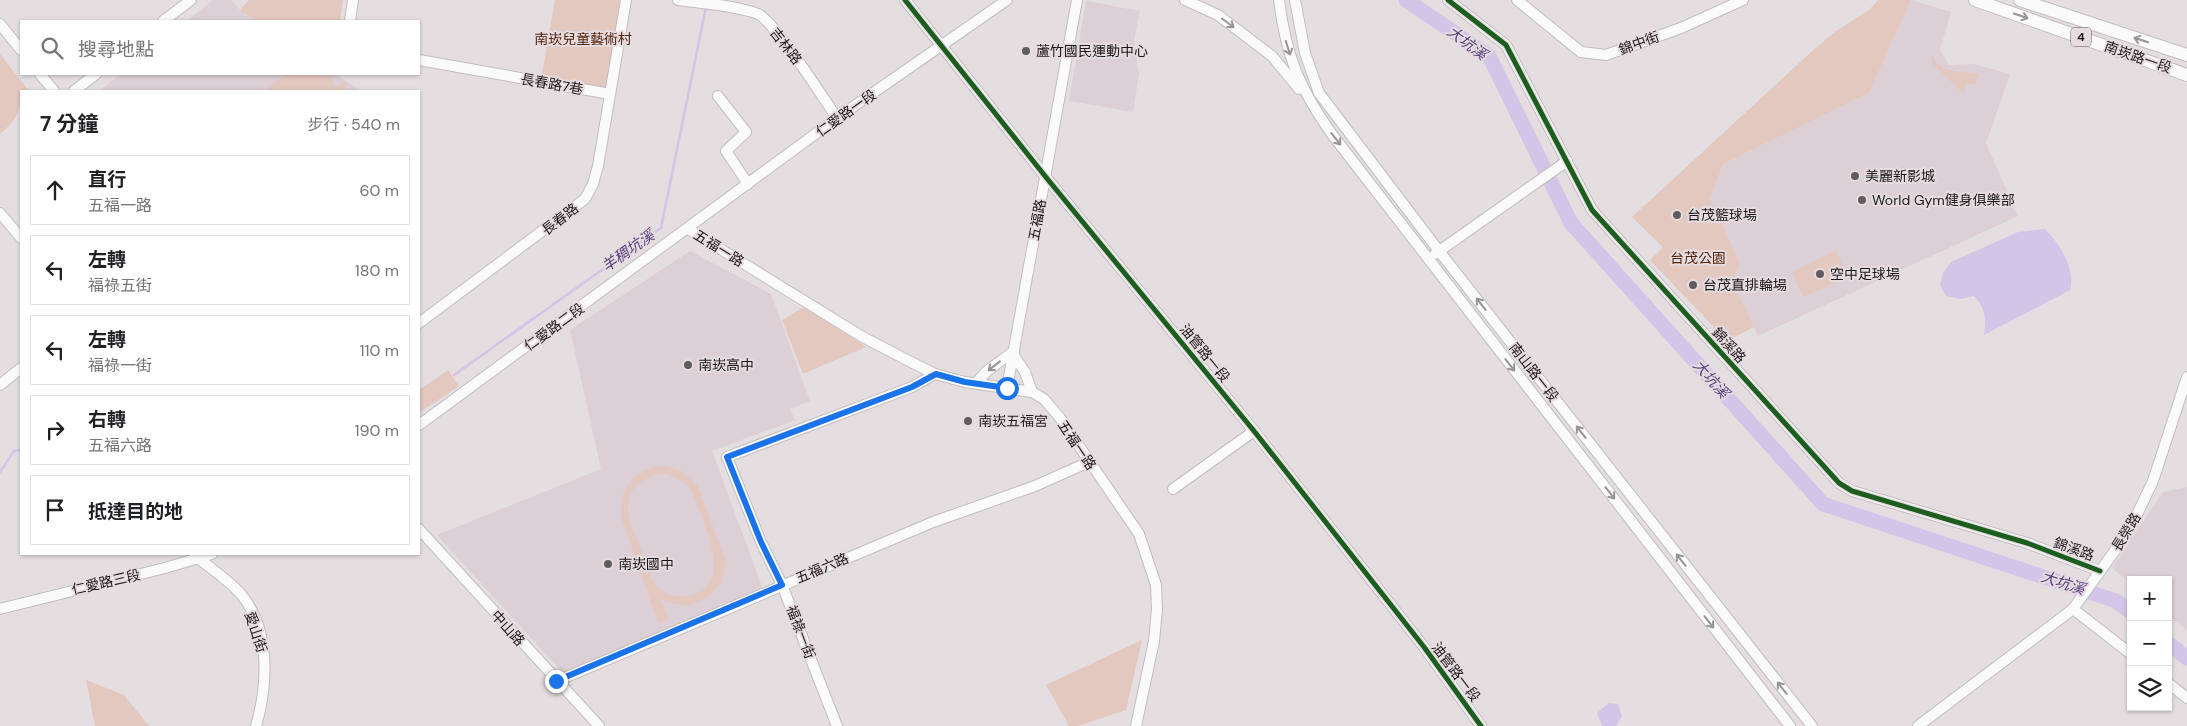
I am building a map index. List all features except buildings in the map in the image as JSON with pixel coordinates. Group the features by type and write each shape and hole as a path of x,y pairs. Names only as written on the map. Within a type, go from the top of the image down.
{"main road":[{"name":"南崁路一段","path":"1975,0 2187,75"},
{"name":"南崁路一段","path":"2020,0 2187,55"}],"street":[{"path":"164,20 190,0"},
{"path":"350,20 353,0"},
{"name":"長春路","path":"420,322 585,199 593,184 598,166 626,0"},
{"name":"吉林路","path":"678,0 750,12 766,20 796,58 837,118"},
{"name":"油管路一段","path":"905,0 1045,176 1254,431 1424,647 1481,726"},
{"name":"仁愛路一段","path":"688,229 837,118 1007,0"},
{"name":"五福路","path":"1007,388 1077,0"},
{"path":"1185,0 1218,15 1272,56 1308,100"},
{"name":"南山路一段","path":"1279,0 1284,36 1296,73 1308,100 1790,726"},
{"name":"南山路一段","path":"1294,0 1304,53 1319,93 1439,251 1812,726"},
{"name":"錦溪路","path":"1448,0 1506,45 1592,210 1839,483 1852,491 2027,544 2098,573"},
{"name":"錦中街","path":"1517,0 1581,52 1606,55 1681,28 1743,0"},
{"path":"0,24 20,49"},
{"name":"長春路7巷","path":"420,60 610,94"},
{"path":"41,75 53,90"},
{"path":"75,90 95,75"},
{"path":"718,96 746,132 726,152 748,184"},
{"path":"1428,258 1568,161"},
{"path":"0,213 20,237"},
{"name":"五福一路","path":"688,229 861,336 936,374 1032,392 1044,399 1060,418 1139,534 1156,585 1157,609 1154,641 1136,726"},
{"name":"仁愛路二段","path":"420,424 688,229"},
{"path":"976,383 987,371 1014,352 1025,372 1032,392"},
{"path":"0,385 20,369"},
{"name":"福祿一街","path":"837,726 782,585 761,542 727,457 912,387 936,374"},
{"name":"長榮路","path":"1918,726 2076,606 2129,531 2153,481 2187,377"},
{"path":"1551,417 1562,408"},
{"path":"1173,489 1254,431"},
{"name":"五福六路","path":"556,681 933,522 1035,486 1089,462"},
{"name":"中山路","path":"420,530 599,726"},
{"name":"仁愛路三段","path":"1,605 208,555"},
{"name":"愛山街","path":"198,558 240,594 254,616 265,660 256,726"},
{"path":"2076,606 2127,651"},
{"path":"2172,686 2187,698"}],"shaded area":[{"path":"213,0 232,0 240,10 255,20 188,20"},
{"path":"1911,0 1951,12 1940,50 1949,65 1974,64 2010,74 1986,143 2018,216 1758,336 1732,280 1710,199 1723,164 1869,93"},
{"path":"1086,1 1140,11 1134,41 1139,73 1133,112 1069,101"},
{"path":"120,75 338,75 360,90 100,90"},
{"path":"2045,229 2056,241 2065,257 2071,274 2070,290 1984,335 1984,314 1981,305 1974,296 1961,299 1946,296 1940,285 1943,273 1951,262 2018,232"},
{"path":"690,251 771,294 810,401 790,409 795,420 712,451 764,592 655,639 563,673 437,535 601,469 570,330"},
{"path":"2187,487 2187,630 2172,619 2172,576 2127,576 2127,581 2112,568 2163,492"},
{"path":"1609,703 1618,704 1622,716 1616,726 1602,726 1597,713"}],"green space":[{"path":"249,0 343,0 340,20 255,20 240,10"},
{"name":"南崁兒童藝術村","path":"555,0 624,0 608,90 541,79"},
{"name":"台茂公園","path":"1878,0 1911,0 1869,93 1723,164 1710,199 1740,263 1732,280 1754,327 1727,341 1650,260 1663,247 1632,217 1810,53 1836,31 1869,10"},
{"path":"0,54 28,90 20,90 19,110 10,124 0,134"},
{"path":"1931,54 1934,60 1944,68 1979,74 1975,84 1967,84 1963,93 1933,64"},
{"path":"284,75 331,75 334,88 344,81 348,86 343,90 265,90"},
{"name":"空中足球場","path":"1836,251 1848,277 1803,297 1792,272"},
{"path":"804,307 866,347 803,374 782,320"},
{"path":"448,370 459,386 420,412 420,389"},
{"path":"665,466 684,472 698,486 726,562 721,583 706,599 686,606 661,600 669,619 658,623 621,516 623,496 631,480 638,474 655,467","holes":["666,474 682,481 691,490 702,517 708,533 714,565 711,579 704,589 689,596 680,597 664,592 652,579 630,522 628,504 629,496 638,484 651,477"]},
{"path":"1142,640 1126,710 1078,726 1069,726 1046,685"},
{"path":"86,680 124,695 149,726 95,726"}],"waterway":[{"name":"大坑溪","path":"1406,0 1489,56 1571,223 1823,504 2116,601 2127,609"},
{"name":"羊稠坑溪","path":"454,375 661,228 706,7"},
{"name":"羊稠坑溪","path":"0,472 14,451 20,450"},
{"name":"大坑溪","path":"2172,646 2187,658"}],"cycle path":[{"path":"905,0 1045,176 1254,431 1424,647 1481,726"},
{"path":"1448,0 1506,45 1592,210 1839,483 1852,491 2027,543 2100,571"}],"place":[{"name":"蘆竹國民運動中心","path":"1026,51"},
{"name":"美麗新影城","path":"1855,176"},
{"name":"World Gym健身俱樂部","path":"1862,200"},
{"name":"台茂籃球場","path":"1677,215"},
{"name":"空中足球場","path":"1820,274"},
{"name":"台茂直排輪場","path":"1693,285"},
{"name":"南崁高中","path":"688,365"},
{"name":"南崁五福宮","path":"968,421"},
{"name":"南崁國中","path":"608,564"}],"route":[{"path":"556,681 650,643 782,585 761,542 727,457 912,387 936,374 965,382 1007,388"}]}
